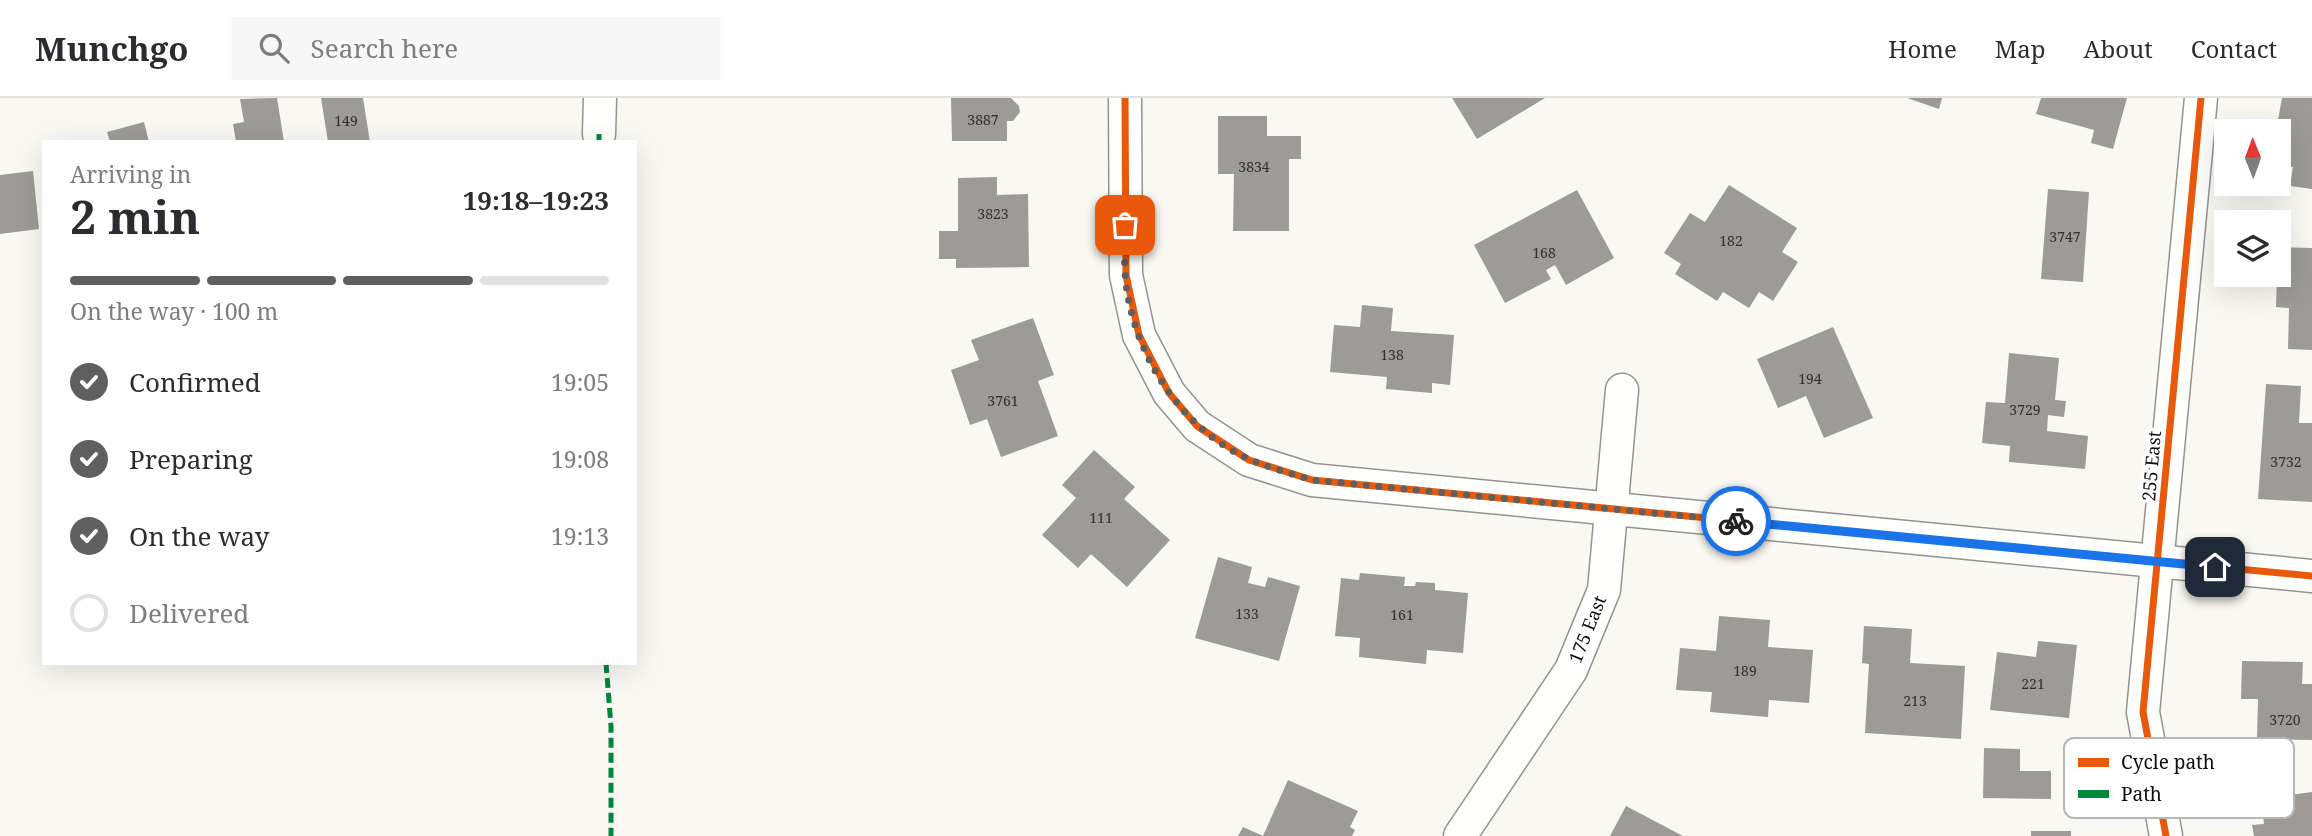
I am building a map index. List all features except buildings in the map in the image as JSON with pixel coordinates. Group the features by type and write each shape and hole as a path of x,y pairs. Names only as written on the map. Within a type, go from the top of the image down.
{"street":[{"path":"599,134 600,98"},
{"path":"1125,98 1125,275 1139,335 1169,393 1197,426 1249,460 1312,480 2312,576"},
{"name":"255 East","path":"2148,738 2143,712 2201,98"},
{"name":"175 East","path":"1460,836 1571,670 1604,590 1622,390"},
{"name":"255 East","path":"2163,818 2166,836"}],"marked path":[{"path":"599,134 599,140"},
{"path":"606,665 611,726 611,836"}],"cycle path":[{"path":"1125,98 1126,275 1139,335 1169,393 1197,426 1249,460 1312,480 2312,576"},
{"path":"2148,738 2143,712 2201,98"},
{"path":"2163,818 2166,836"}],"way so far":[{"path":"1125,225 1125,275 1139,335 1169,393 1197,426 1249,460 1312,480 1736,521"}],"route":[{"path":"1736,521 2215,567"}]}
